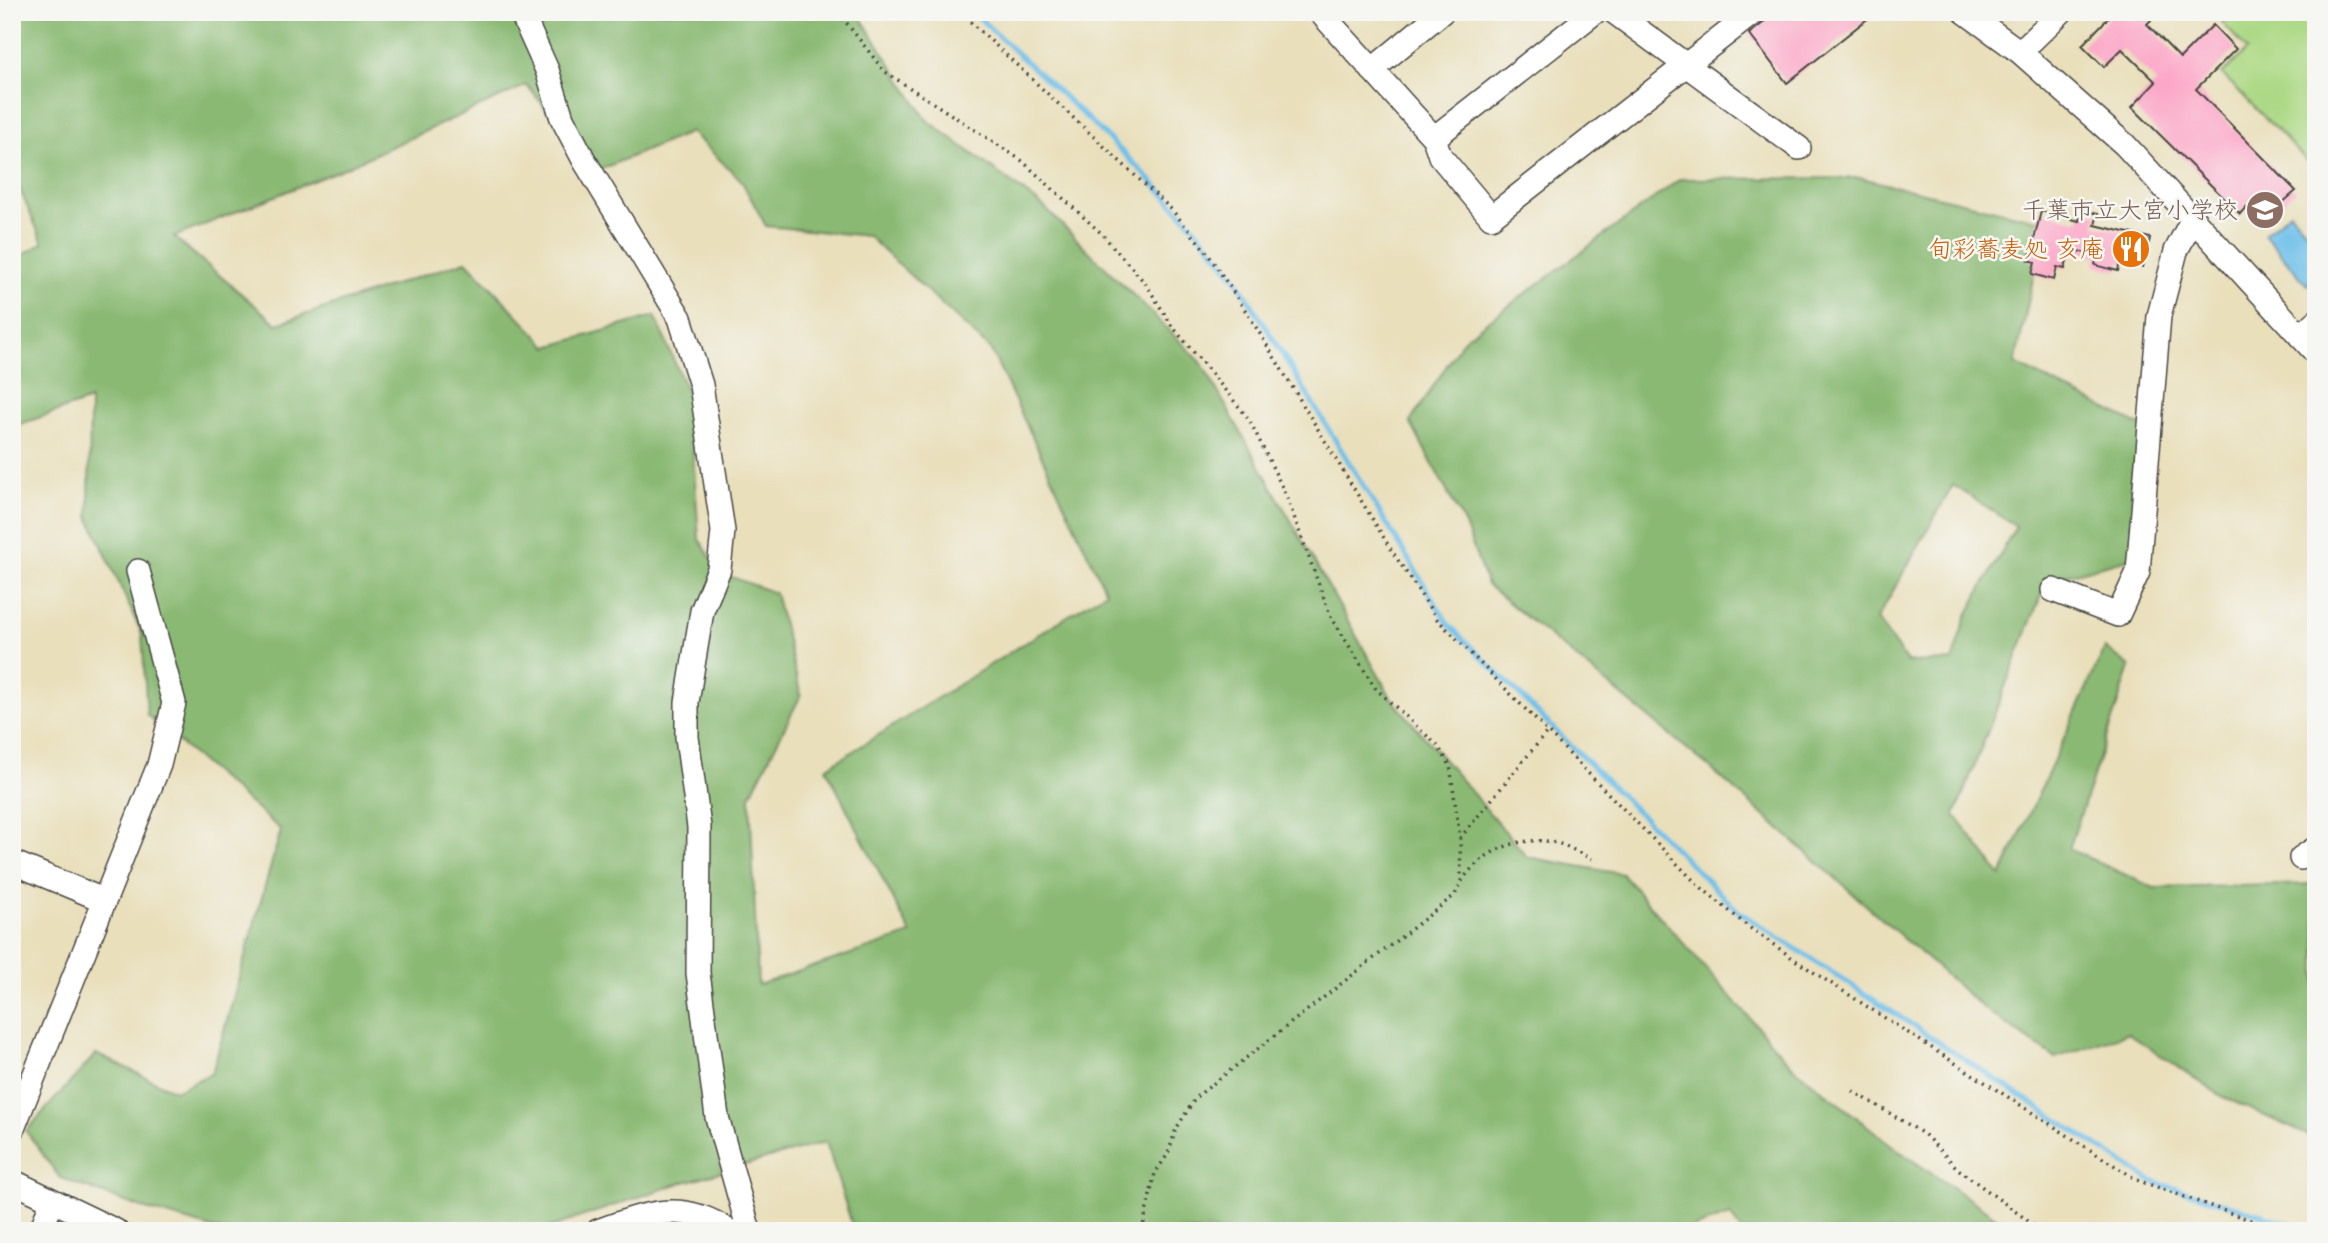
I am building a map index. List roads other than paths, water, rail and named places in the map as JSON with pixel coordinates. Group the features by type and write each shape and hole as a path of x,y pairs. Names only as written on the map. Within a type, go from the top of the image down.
{"street":[{"path":"521,12 547,70 562,118 584,160 680,318 701,385 723,531 719,569 702,611 687,702 687,737 699,827 698,973 717,1117 749,1231"},
{"path":"1320,12 1434,138 1440,156 1491,217 1754,12"},
{"path":"1372,69 1442,12"},
{"path":"1434,138 1595,12"},
{"path":"1614,12 1799,148"},
{"path":"1965,12 2020,52 2125,145 2192,220 2308,329 2316,353"},
{"path":"2020,52 2061,12"},
{"path":"2053,590 2118,615 2138,572 2159,316 2176,251 2192,220"},
{"path":"12,1131 159,765 174,704 138,571"},
{"path":"12,862 103,900"},
{"path":"12,1181 116,1231"},
{"path":"41,1231 52,1201"},
{"path":"598,1231 667,1210 694,1213 729,1231"}],"water":[{"path":"2290,212 2316,242 2316,278 2307,285 2264,234"}],"waterway":[{"path":"973,12 1145,175 1178,209 1238,282 1449,625 1738,911 2151,1181 2314,1231"}],"place":[{"name":"千葉市立大宮小学校","path":"2265,210"},
{"name":"旬彩蕎麦処 亥庵","path":"2131,249"}]}
